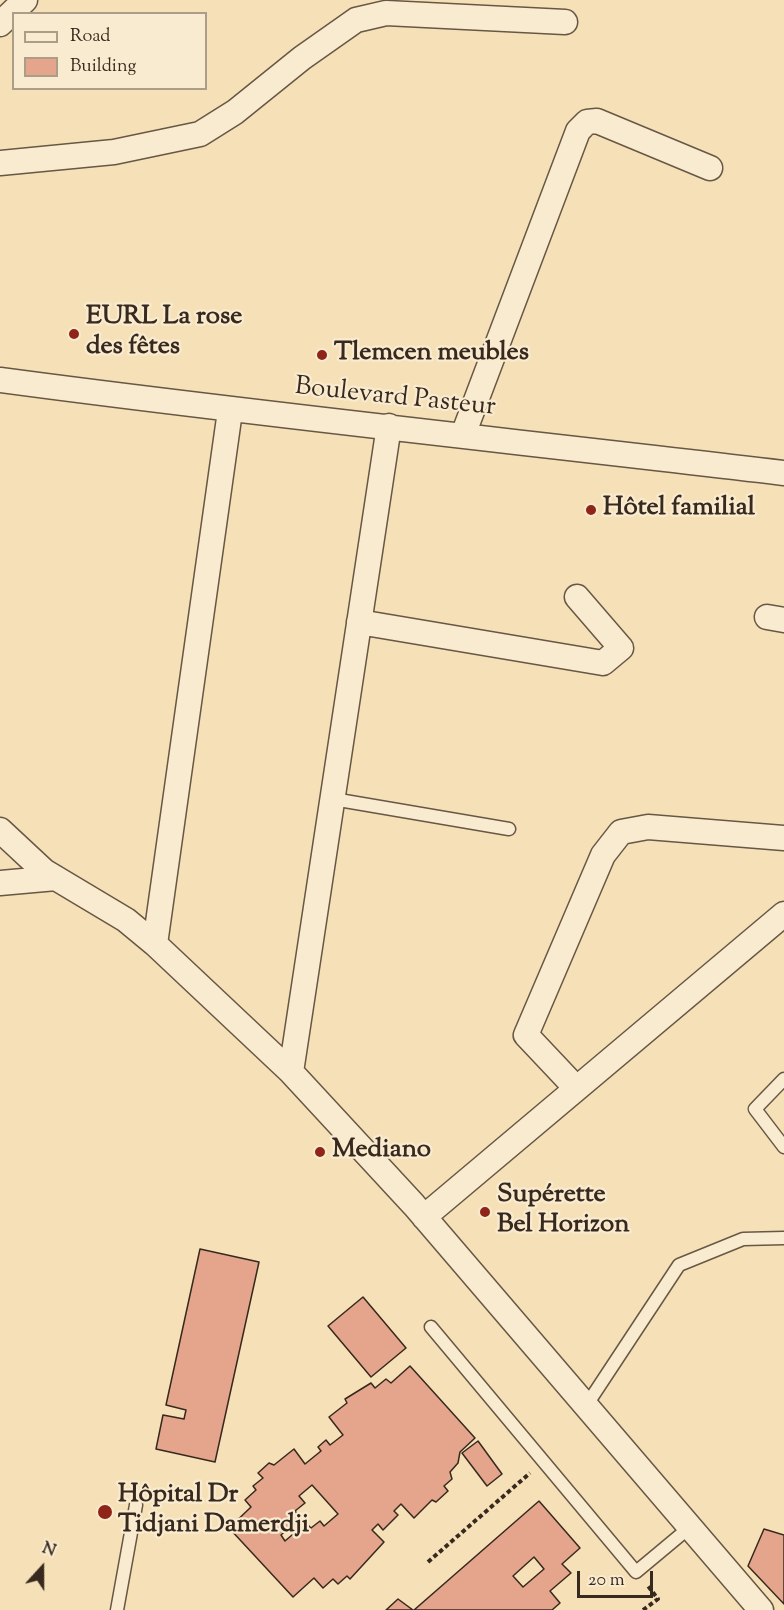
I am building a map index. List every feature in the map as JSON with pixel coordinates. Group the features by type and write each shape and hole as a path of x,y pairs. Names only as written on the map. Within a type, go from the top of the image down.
{"street":[{"path":"12,12 25,0"},
{"path":"0,24 12,12"},
{"path":"0,163 114,152 200,134 235,112 302,58 356,20 386,13 565,22"},
{"path":"463,435 578,131 587,122 597,121 710,168"},
{"name":"Boulevard Pasteur","path":"0,380 230,411 388,426 784,473"},
{"path":"155,944 230,411"},
{"path":"291,1072 388,426"},
{"path":"359,622 603,663 621,648 577,597"},
{"path":"576,1088 526,1035 603,855 621,832 648,827 784,838"},
{"path":"0,830 44,870 126,920 155,944 291,1072 424,1217 761,1610"},
{"path":"0,883 56,878"},
{"path":"424,1217 784,914"}],"lane":[{"path":"333,799 510,829"},
{"path":"784,1079 755,1109 784,1147"},
{"path":"585,1406 679,1264 743,1239 784,1238"},
{"path":"431,1327 636,1572 690,1527"},
{"path":"117,1610 136,1505"}],"path":[{"path":"428,1562 544,1461"},
{"path":"636,1572 658,1599 643,1610"}],"building":[{"path":"200,1249 259,1262 215,1462 156,1449 163,1415 184,1419 186,1410 166,1405"},
{"path":"363,1297 406,1348 371,1377 328,1326"},
{"path":"410,1366 475,1438 460,1452 458,1463 450,1472 452,1479 444,1486 448,1491 436,1502 432,1500 414,1518 401,1504 394,1511 398,1515 383,1530 378,1524 372,1530 384,1542 350,1579 347,1576 338,1584 333,1579 323,1588 314,1578 293,1597 229,1528 251,1507 245,1500 256,1490 253,1486 263,1478 258,1473 269,1463 274,1465 294,1449 305,1464 321,1451 318,1447 326,1440 330,1445 343,1435 329,1417 347,1403 345,1399 371,1383 375,1388 386,1379 391,1383","holes":["312,1485 338,1514 324,1526 320,1521 311,1528 306,1523 285,1541 281,1535 301,1518 295,1511 305,1503 299,1496"]},
{"path":"478,1441 502,1474 487,1486 462,1453"},
{"path":"539,1501 580,1548 562,1564 571,1573 550,1591 560,1603 552,1610 414,1610","holes":["534,1557 544,1569 523,1587 513,1576"]},
{"path":"764,1529 784,1535 784,1604 748,1566"},
{"path":"398,1599 413,1610 386,1610"}],"place":[{"name":"EURL La rose des fêtes","path":"74,334"},
{"name":"Tlemcen meubles","path":"322,355"},
{"name":"Hôtel familial","path":"591,510"},
{"name":"Mediano","path":"320,1152"},
{"name":"Supérette Bel Horizon","path":"485,1212"},
{"name":"Hôpital Dr Tidjani Damerdji","path":"105,1512"}]}
